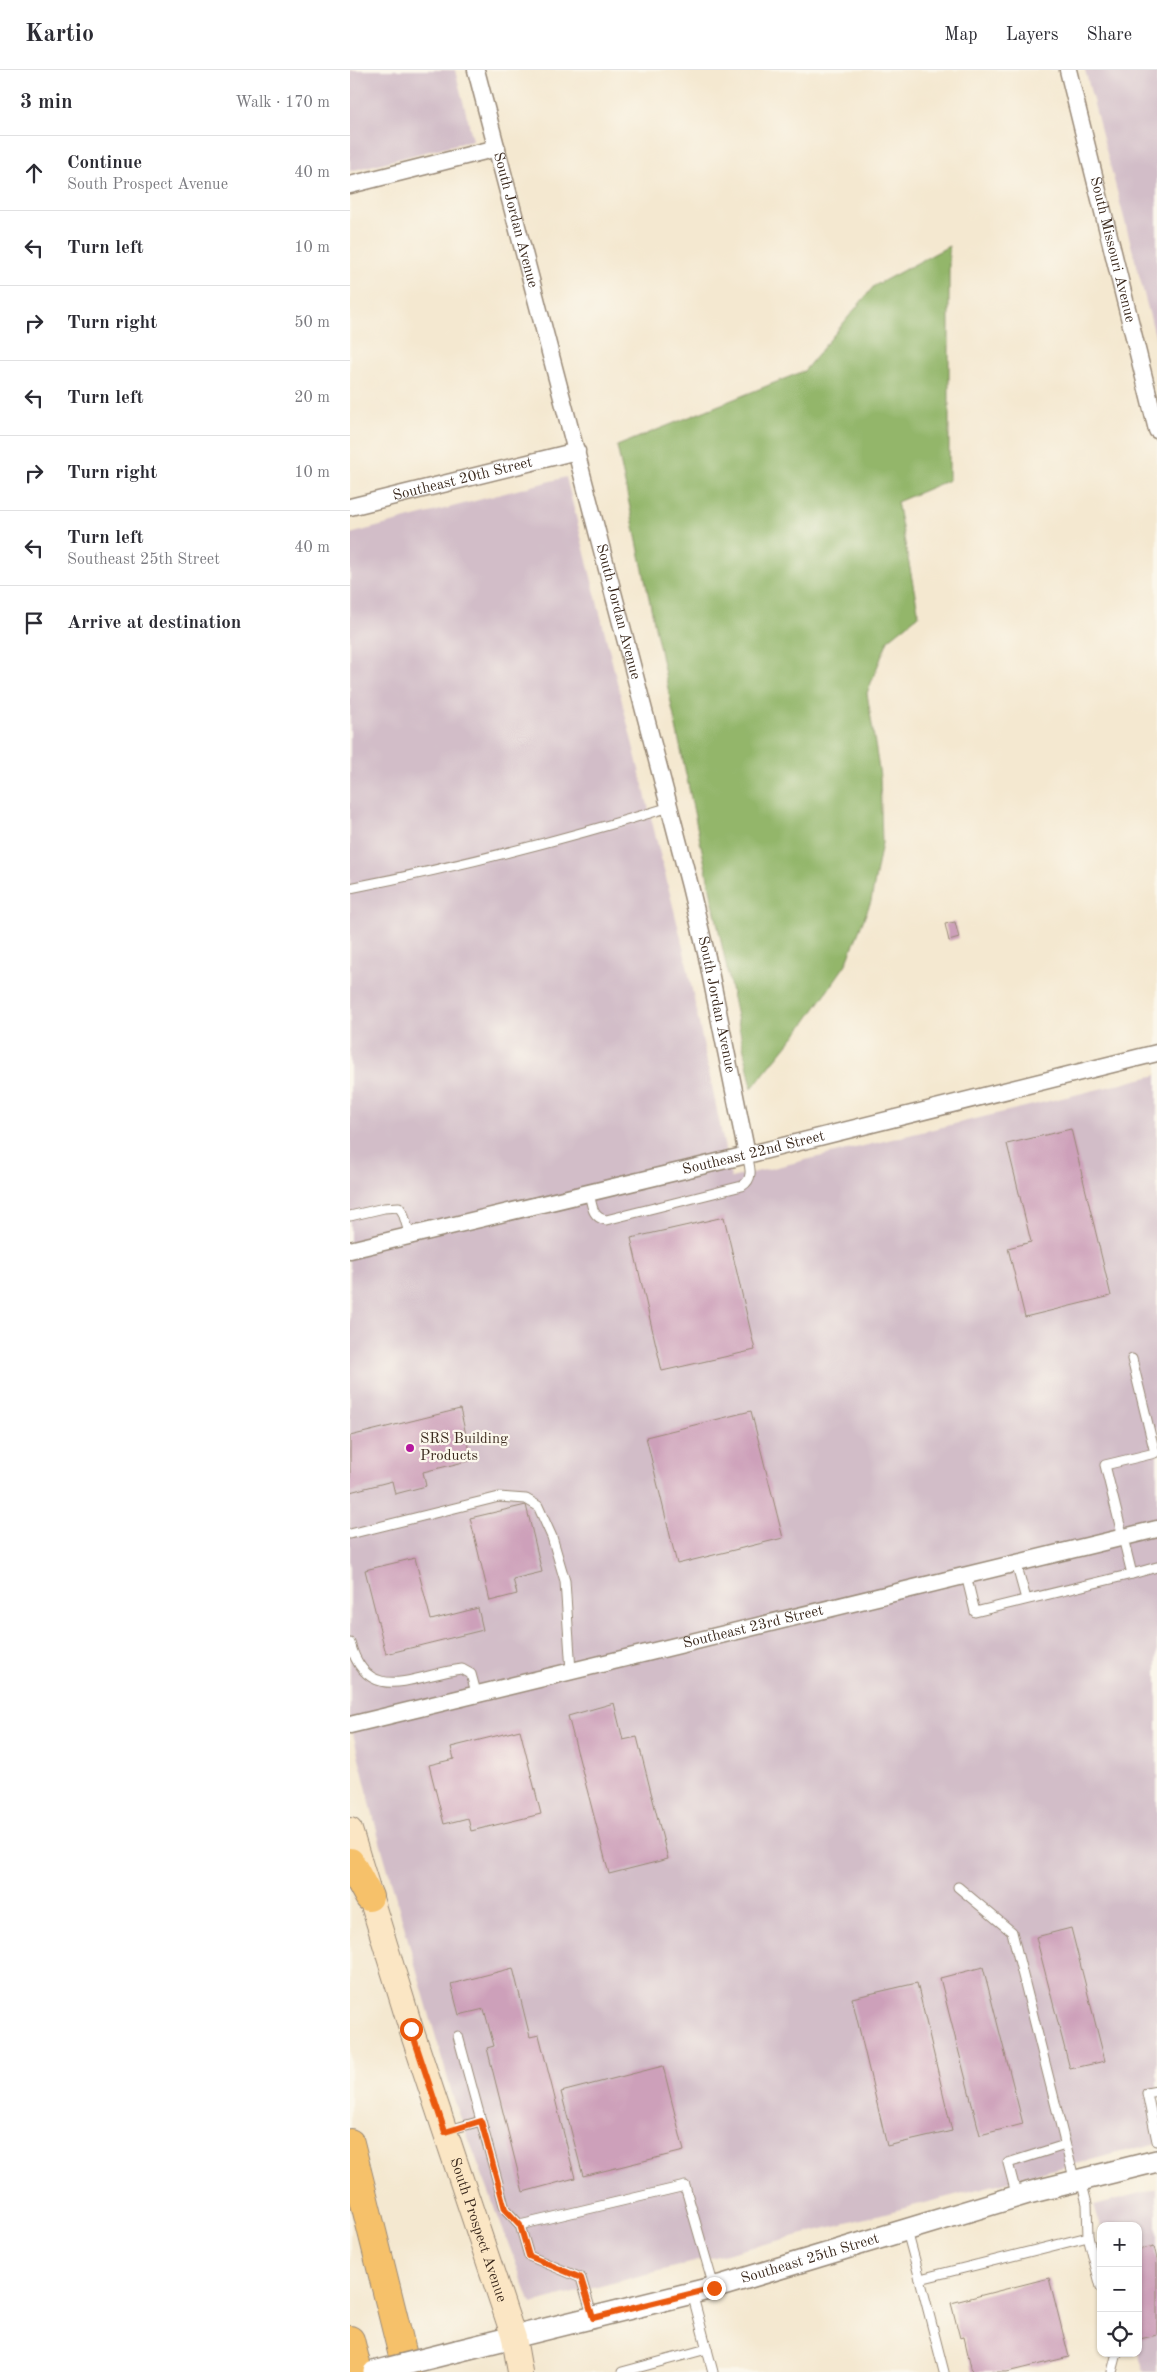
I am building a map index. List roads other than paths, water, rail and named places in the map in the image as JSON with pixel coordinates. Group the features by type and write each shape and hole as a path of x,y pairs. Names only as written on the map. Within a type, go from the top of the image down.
{"highway":[{"path":"350,1862 369,1897"},
{"path":"350,2143 407,2372"},
{"path":"350,2340 358,2372"}],"main road":[{"name":"South Prospect Avenue","path":"350,1830 369,1897 514,2338 520,2372"}],"street":[{"name":"South Jordan Avenue","path":"476,70 670,808 707,957 747,1155"},
{"name":"South Missouri Avenue","path":"1068,70 1157,430"},
{"path":"350,185 497,148"},
{"name":"Southeast 20th Street","path":"350,507 577,450"},
{"name":"Southeast 22nd Street","path":"350,1250 1157,1054"},
{"name":"Southeast 23rd Street","path":"350,1725 477,1696 571,1671 1157,1529"},
{"name":"Southeast 25th Street","path":"374,2372 714,2288 1017,2197 1157,2161"}],"lane":[{"path":"350,888 414,874 670,808"},
{"path":"589,1193 595,1215 599,1219 606,1220 742,1186 748,1183 751,1176 747,1155"},
{"path":"350,1216 384,1208 399,1208 403,1213 410,1236"},
{"path":"1132,1359 1155,1453 1105,1465 1132,1574"},
{"path":"350,1534 498,1497 526,1499 538,1506 552,1537 565,1581 571,1671"},
{"path":"1016,1563 1026,1599"},
{"path":"966,1575 976,1612 1157,1568"},
{"path":"350,1643 354,1658 362,1671 377,1681 395,1684 462,1669 471,1674 477,1696"},
{"path":"958,1887 1012,1932 1065,2145 1088,2204 1088,2236 1097,2271"},
{"path":"458,2036 505,2209 520,2225 529,2256 581,2278 593,2318"},
{"path":"1157,2091 1147,2093 1157,2141"},
{"path":"445,2132 481,2121"},
{"path":"1017,2197 1008,2163 1065,2145"},
{"path":"520,2225 685,2186 714,2288"},
{"path":"907,2231 944,2372"},
{"path":"920,2279 1088,2236"},
{"path":"692,2293 713,2372"},
{"path":"622,2372 707,2349"},
{"path":"1112,2372 1116,2357"}],"place":[{"name":"SRS Building Products","path":"410,1448"}]}
